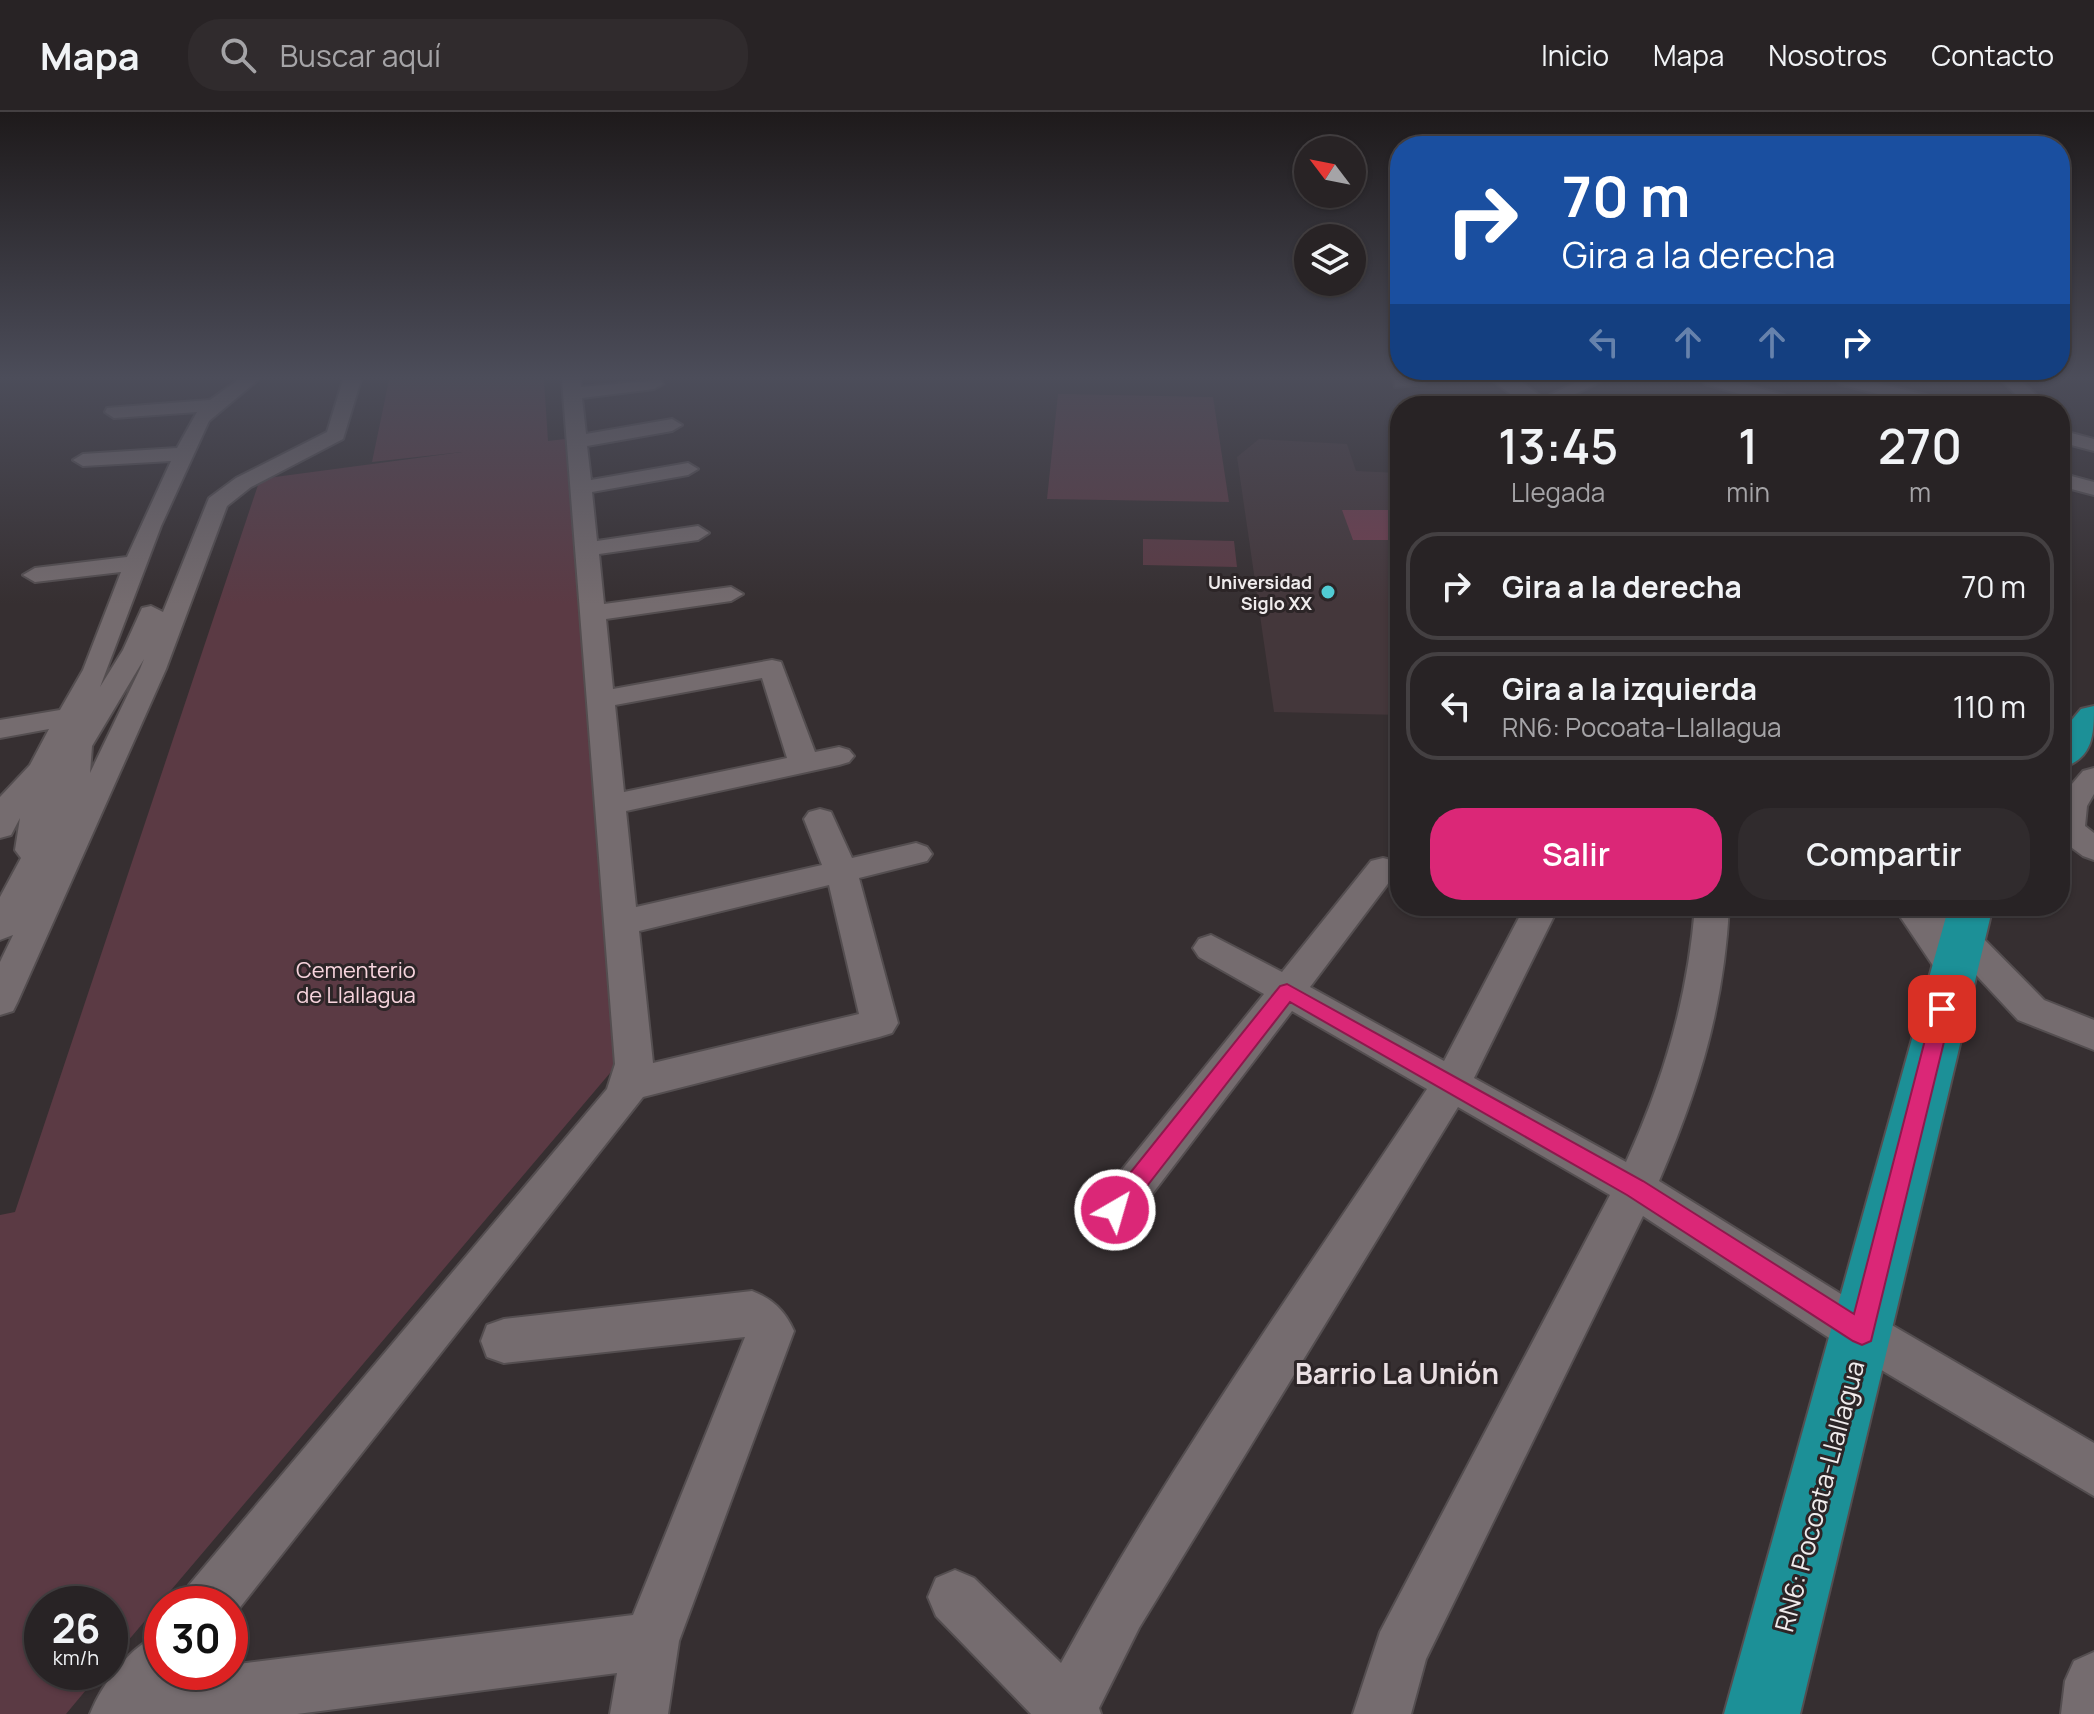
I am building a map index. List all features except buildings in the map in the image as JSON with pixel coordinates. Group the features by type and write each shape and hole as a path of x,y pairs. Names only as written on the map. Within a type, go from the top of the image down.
{"highway":[{"path":"2070,745 2094,717"},
{"name":"RN6: Pocoata-Llallagua","path":"1762,1714 1963,936"}],"main road":[{"path":"1931,916 1963,936"}],"street":[{"path":"83,460 172,455"},
{"path":"27,878 43,768 53,742 96,670 137,563 185,455"},
{"path":"0,928 75,778 78,746 136,650 201,505 274,455"},
{"path":"0,1001 153,669 217,503 228,492 305,455"},
{"path":"223,1586 624,1096 634,1064 577,455"},
{"path":"580,488 688,469"},
{"path":"2070,482 2094,489"},
{"path":"586,549 698,533"},
{"path":"35,575 137,563"},
{"path":"592,613 731,594"},
{"path":"600,700 772,668 804,764"},
{"path":"0,729 69,717"},
{"path":"610,805 839,756"},
{"path":"0,828 16,796 43,768"},
{"path":"2070,806 2079,790 2094,777"},
{"path":"627,1085 879,1023 860,928 843,871 820,819"},
{"path":"2070,831 2094,849"},
{"path":"621,923 916,854"},
{"path":"1115,1210 1383,869"},
{"path":"955,1597 1068,1712 1120,1609 1174,1520 1451,1084 1492,1010 1537,916"},
{"path":"1382,1714 1400,1652 1635,1188 1697,1031 1712,952 1712,916"},
{"path":"1963,936 2031,1010 2094,1035"},
{"path":"1211,948 1635,1188 1862,1333 2094,1471"},
{"path":"504,1341 752,1313 771,1331 651,1641 639,1714"},
{"path":"122,1710 651,1641"},
{"path":"2090,1714 2094,1681"},
{"path":"122,1710 144,1683"}],"shaded area":[{"name":"Universidad Siglo XX","path":"1351,455 1356,471 1390,473 1390,715 1274,712 1237,457"}],"green space":[{"name":"Cementerio de Llallagua","path":"374,455 437,455 372,462"},
{"name":"Cementerio de Llallagua","path":"441,455 566,455 616,1066 175,1586 144,1586 144,1622 128,1641 128,1586 24,1586 24,1690 86,1690 66,1714 0,1714 0,1215 15,1212 260,479"},
{"path":"1052,455 1222,455 1229,502 1047,499"},
{"path":"1143,539 1234,541 1237,567 1143,565"}],"place":[{"name":"Universidad Siglo XX","path":"1328,592"}],"district":[{"name":"Barrio La Unión","path":"1397,1373"}],"route":[{"path":"1115,1210 1287,991 1635,1188 1862,1333 1942,1009"}]}
